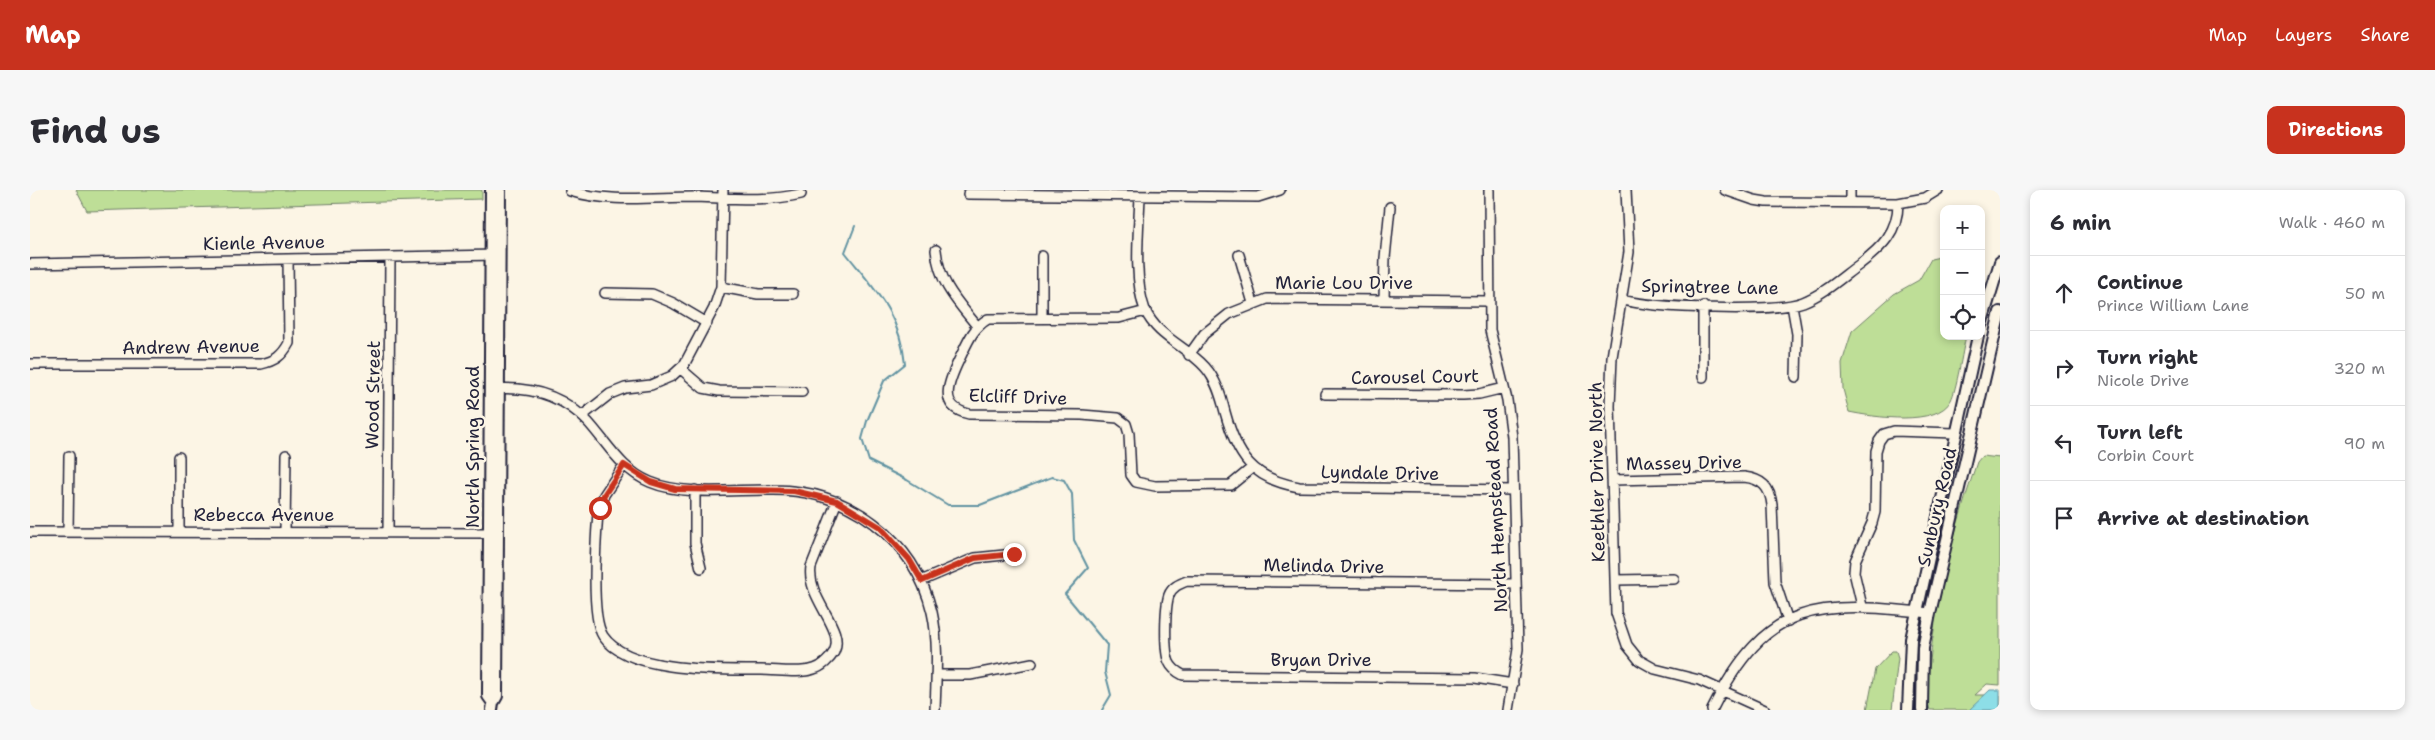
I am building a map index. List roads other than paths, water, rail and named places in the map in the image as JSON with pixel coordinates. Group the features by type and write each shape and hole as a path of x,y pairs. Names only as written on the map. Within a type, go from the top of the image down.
{"main road":[{"name":"North Spring Road","path":"491,190 495,255 493,532 497,696 493,706"},
{"name":"North Spring Road","path":"495,255 500,190"},
{"path":"1985,312 2000,262"},
{"name":"Sunbury Road","path":"1922,710 1924,648 1930,613 2000,312"},
{"name":"Sunbury Road","path":"1908,710 1911,639 1916,612 1977,340"}],"street":[{"path":"968,194 1258,197 1280,190"},
{"name":"North Hempstead Road","path":"1489,190 1489,301 1492,343 1510,417 1513,490 1518,649 1508,710"},
{"name":"Keethler Drive North","path":"1626,190 1629,252 1612,357 1610,406 1616,613 1627,645 1639,660 1655,669 1699,680 1765,710"},
{"path":"1725,190 1743,193 1766,202 1898,203 1925,198 1938,190"},
{"path":"1850,190 1850,202"},
{"path":"570,191 580,194 612,197 723,194 780,198 801,194"},
{"path":"582,416 610,394 625,388 651,385 681,369 707,322 721,287 723,194"},
{"path":"1140,196 1139,274 1141,295 1146,310 1156,329 1204,366 1213,378 1222,398 1234,442 1244,460 1252,467"},
{"name":"Springtree Lane","path":"1622,300 1671,306 1792,305 1818,295 1879,248 1893,231 1897,220 1898,203"},
{"path":"1384,299 1385,258 1390,207"},
{"path":"936,250 945,286 977,326 988,319 1119,318 1146,310"},
{"name":"Kienle Avenue","path":"30,264 495,255"},
{"path":"1239,255 1253,303"},
{"path":"1042,256 1042,318"},
{"name":"Wood Street","path":"388,532 390,258"},
{"name":"Andrew Avenue","path":"30,364 261,364 274,361 284,352 289,342 288,259"},
{"path":"721,287 758,294 793,294"},
{"path":"604,293 652,294 673,303 707,322"},
{"name":"Marie Lou Drive","path":"1189,355 1204,334 1229,314 1266,299 1489,301"},
{"path":"1792,305 1797,334 1796,377"},
{"path":"1703,306 1703,377"},
{"name":"Elcliff Drive","path":"977,326 949,380 947,390 949,400 961,412 1118,418 1126,424 1129,434 1131,475 1136,482 1155,486 1230,486 1252,467"},
{"path":"681,369 703,388 719,391 802,392"},
{"path":"494,388 525,388 548,394 563,402 582,416 624,465 651,482 675,489 794,491 837,501 880,527 909,559 922,581 932,612 935,630 935,710"},
{"name":"Carousel Court","path":"1326,394 1463,395 1479,394 1504,388"},
{"path":"1862,606 1854,572 1854,561 1872,523 1875,512 1876,451 1879,440 1884,434 1894,430 1956,433"},
{"path":"285,532 286,455"},
{"path":"68,532 69,456"},
{"path":"179,457 179,531"},
{"path":"624,465 604,495 598,512 596,544 598,625 611,645 632,656 686,669 803,671 823,665 834,651 836,638 832,625 812,587 810,577 811,567 837,501"},
{"name":"Lyndale Drive","path":"1252,467 1269,478 1285,485 1300,487 1513,490"},
{"name":"Massey Drive","path":"1612,480 1744,477 1754,478 1764,483 1770,493 1772,505 1775,582 1788,621"},
{"path":"695,490 694,543 701,568"},
{"name":"Rebecca Avenue","path":"30,532 493,532"},
{"path":"922,581 975,558 1014,554"},
{"path":"1616,580 1674,579"},
{"name":"Melinda Drive","path":"1167,627 1169,595 1174,587 1187,581 1516,584"},
{"path":"1712,710 1722,690 1751,648 1761,638 1788,621 1820,609 1862,606 1930,613"},
{"name":"Bryan Drive","path":"1167,627 1169,664 1174,671 1183,675 1475,678 1513,684"},
{"path":"936,675 970,675 1032,663"}],"water":[{"path":"1990,690 2000,690 2000,710 1969,710"}],"waterway":[{"path":"855,226 845,252 876,291 892,317 898,331 905,364 884,381 867,421 862,439 869,461 907,480 948,505 980,505 1052,477 1064,480 1072,494 1074,540 1088,568 1065,594 1107,645 1105,672 1111,695 1102,710"}]}
